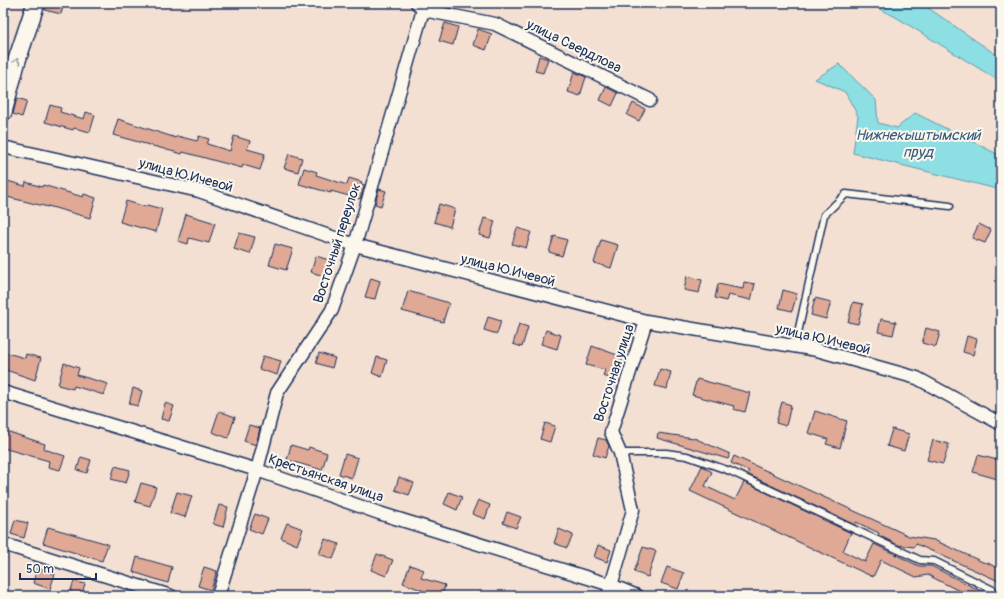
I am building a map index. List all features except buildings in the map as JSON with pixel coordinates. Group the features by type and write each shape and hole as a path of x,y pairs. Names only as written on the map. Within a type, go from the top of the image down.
{"street":[{"path":"3,112 17,60 36,3"},
{"name":"улица Свердлова","path":"422,5 495,24 650,100"},
{"name":"Восточный переулок","path":"218,596 257,470 278,393 332,310 355,245 422,5"},
{"name":"улица Ю.Ичевой","path":"3,147 199,191 355,245 646,320 817,350 917,378 1001,424"},
{"name":"Восточная улица","path":"610,591 633,510 620,453 611,432 646,320"},
{"name":"Крестьянская улица","path":"3,392 257,470 610,591 637,596"},
{"path":"3,544 171,596"}],"lane":[{"path":"794,346 824,215 846,194 950,206"},
{"path":"620,453 666,453 687,456 730,471 920,560 934,561 1001,594"}],"water":[{"path":"867,3 921,3 1001,58 1001,82 894,16"},
{"name":"Нижнекыштымский пруд","path":"839,64 876,100 878,123 897,128 915,113 1001,156 1001,190 853,153 858,116 845,92 815,79"}]}
